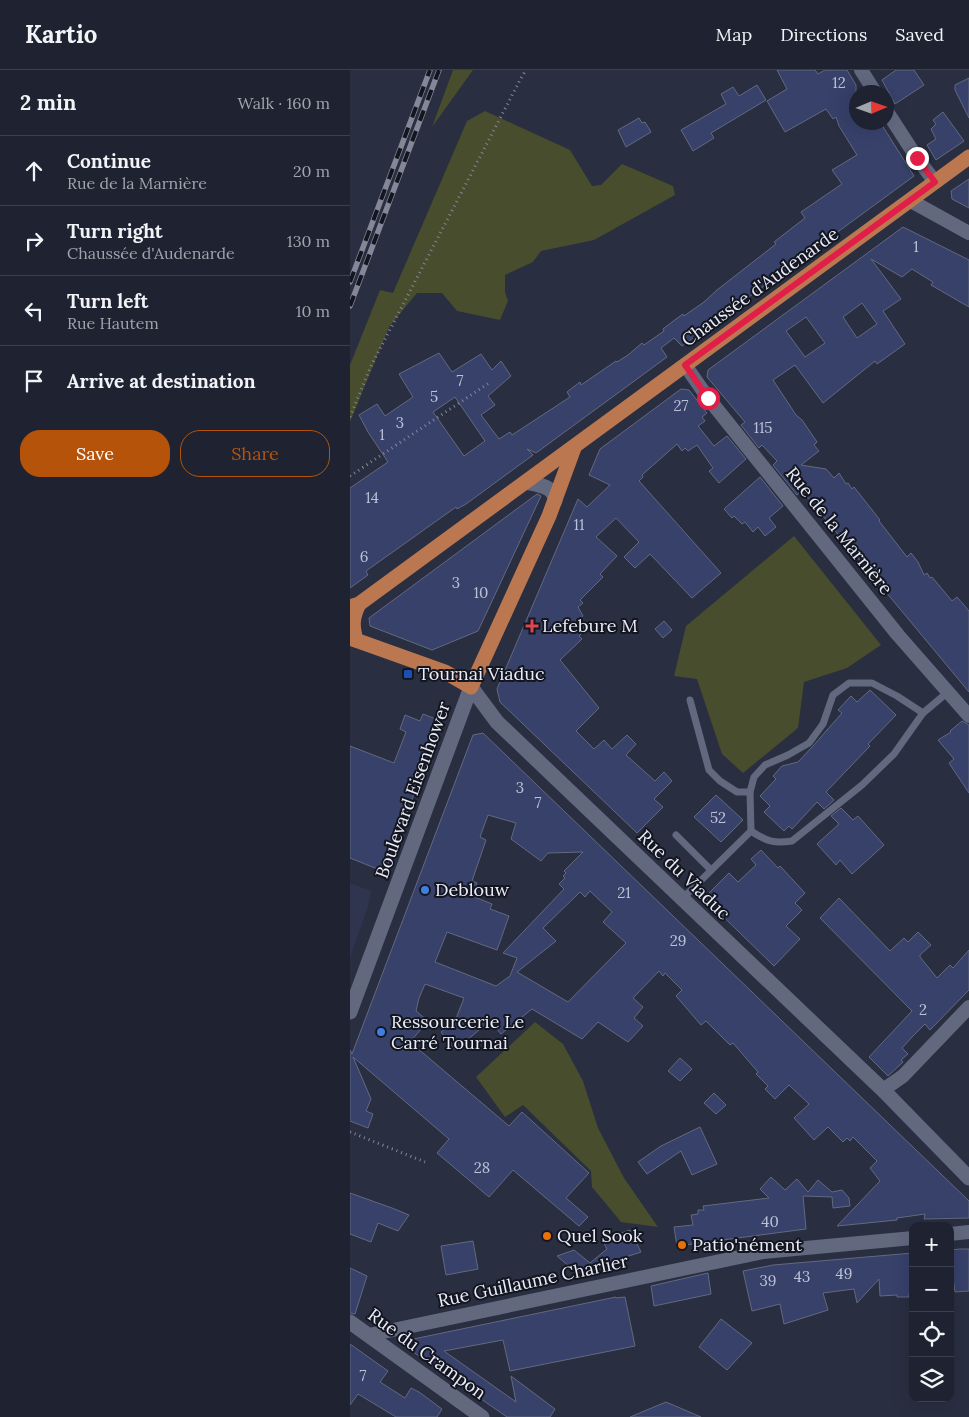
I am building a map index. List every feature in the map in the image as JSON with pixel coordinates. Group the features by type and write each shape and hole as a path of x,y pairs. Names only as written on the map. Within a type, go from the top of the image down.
{"main road":[{"name":"Chaussée d'Audenarde","path":"354,606 574,448 969,157"},
{"path":"555,501 574,448"},
{"name":"Boulevard Eisenhower","path":"471,687 555,501"},
{"path":"353,639 352,619 354,606"},
{"name":"Rue du Viaduc","path":"353,639 445,672 471,687"}],"street":[{"path":"861,70 871,85"},
{"path":"894,122 935,182"},
{"path":"911,201 969,233"},
{"name":"Rue de la Marnière","path":"685,365 708,398 892,627 969,716"},
{"path":"526,482 544,486 551,490 555,496 555,501"},
{"name":"Rue du Viaduc","path":"471,687 497,722 883,1090 969,1178"},
{"name":"Boulevard Eisenhower","path":"350,1012 471,687"},
{"path":"883,1090 902,1076 969,1007"},
{"path":"954,1234 969,1232"},
{"name":"Rue Guillaume Charlier","path":"369,1335 763,1252 909,1238"},
{"name":"Rue du Crampon","path":"350,1322 482,1417"}],"lane":[{"path":"682,899 751,831 750,792 754,778 765,765 788,755 808,743 823,724 833,695 849,683 872,683 923,713"},
{"path":"751,831 763,839 778,843 792,841 862,785 894,754 923,713 948,692"},
{"path":"690,700 709,770 720,781 737,792 750,792"},
{"path":"676,835 711,870"}],"path":[{"path":"350,417 371,366 526,70"},
{"path":"350,476 489,383"},
{"path":"350,1132 425,1162"}],"shaded area":[{"path":"350,883 371,891 368,907 350,957"}],"green space":[{"path":"453,70 473,70 432,127"},
{"path":"485,111 570,150 592,186 601,185 622,164 673,186 675,195 594,240 541,251 533,262 505,275 505,292 508,301 500,320 457,311 442,293 417,293 389,327 350,422 350,365 380,290 393,293 467,121"},
{"path":"794,536 881,645 847,668 804,682 798,728 743,773 722,754 697,679 674,676 686,626"},
{"path":"535,1022 563,1044 583,1081 598,1128 624,1178 658,1227 621,1222 592,1187 591,1171 523,1105 505,1117 476,1077"}],"building":[{"path":"777,70 815,70 818,74 825,70 847,70 856,85 849,85 849,130 885,130 914,176 682,346 674,338 661,348 667,357 536,453 527,449 533,455 466,504 457,509 456,507 366,571 368,575 350,588 350,488 388,462 359,415 377,404 385,416 413,397 399,374 439,353 452,372 481,354 492,370 501,361 511,376 488,396 495,405 481,415 499,439 510,432 512,435 570,397 567,392 580,382 581,385 628,355 642,343 644,345 664,331 663,329 676,319 683,314 684,316 704,302 805,218 801,212 842,184 832,170 857,155 839,126 836,117 833,119 826,109 785,132 767,101 787,89","holes":["455,397 485,441 464,456 433,412"]},
{"path":"896,70 914,70 924,85 895,104 894,85 885,85 882,80"},
{"path":"969,78 969,118 955,90 955,85"},
{"path":"757,85 766,100 711,133 714,138 693,151 681,130 726,104 721,94 733,87 739,96"},
{"path":"943,112 964,141 936,160 927,145 936,139 931,129 936,124 933,120"},
{"path":"639,118 642,123 645,122 651,132 626,147 618,130"},
{"path":"969,179 969,208 952,199 951,191"},
{"path":"903,227 969,260 969,307 931,285 933,282 912,269 902,277 871,259 901,299 883,311 905,344 877,364 875,361 823,403 795,365 773,380 817,442 814,445 819,451 801,465 826,469 834,478 839,473 846,484 848,483 852,489 854,487 907,557 911,553 924,575 927,573 930,578 932,577 952,601 957,597 969,611 969,692 802,491 797,495 773,465 777,461 762,445 759,448 741,425 745,422 707,377 708,370","holes":["862,303 877,324 857,338 843,317","806,317 825,343 805,357 786,331"]},
{"path":"681,389 689,390 707,413 702,417 705,421 698,426 714,446 727,436 746,459 719,483 709,471 713,468 697,445 688,451 685,448 682,451 677,444 642,475 643,477 639,481 721,573 692,598 650,554 635,568 624,557 639,542 616,518 596,537 617,556 600,574 603,577 580,600 583,603 578,607 583,616 578,620 586,629 579,636 582,639 560,660 599,708 576,731 594,749 604,740 612,749 627,735 636,744 626,755 655,781 664,772 672,781 654,799 663,807 637,833 500,702 497,689 578,499 587,507 610,485 589,475 600,449"},
{"path":"760,477 783,506 769,518 776,527 765,536 758,527 753,532 745,522 742,524 734,516 732,518 724,509"},
{"path":"537,494 541,496 478,631 432,650 370,626 369,618"},
{"path":"664,621 672,630 663,638 655,629"},
{"path":"870,690 896,715 868,744 870,746 826,792 834,800 824,809 817,802 792,829 789,826 784,831 764,812 770,806 760,796 776,779 773,776 782,766 798,762 813,746 842,713 838,710 851,696 857,702"},
{"path":"423,714 441,721 385,872 350,858 350,746 394,763 406,732 400,729 405,715 420,721"},
{"path":"962,721 969,725 969,793 949,763 954,759 938,740 951,732"},
{"path":"483,733 969,1201 969,1218 924,1219 925,1214 897,1218 897,1220 837,1226 880,1181 870,1168 877,1161 853,1137 850,1141 847,1138 843,1142 828,1127 814,1140 794,1118 809,1104 789,1085 775,1099 765,1089 768,1086 756,1074 758,1072 733,1043 730,1045 706,1021 701,1025 676,996 682,990 665,973 663,976 659,971 633,998 643,1007 634,1018 643,1026 628,1042 598,1022 582,1039 532,1009 501,1034 490,1021 455,1050 441,1032 455,1021 464,998 425,984 419,998 416,1011 428,1021 410,1042 509,1126 522,1112 589,1173 566,1198 588,1217 579,1226 513,1170 489,1197 437,1153 449,1139 353,1057 371,1099 366,1111 373,1114 368,1128 350,1121 350,1050 352,1054 473,735","holes":["488,815 516,823 511,839 541,861 548,853 583,852 564,871 566,873 563,876 565,878 559,884 564,889 503,953 517,958 510,976 496,986 435,962 447,932 497,950 509,916 490,909 492,904 472,896 477,883 472,881 486,840 480,837","590,891 612,912 603,922 626,943 568,1002 517,972 556,941 543,928 580,892 585,897"]},
{"path":"716,795 743,820 721,842 694,817"},
{"path":"841,808 853,820 858,816 884,845 852,874 840,860 836,865 817,844 839,824 831,816"},
{"path":"761,850 778,868 780,866 805,893 795,903 802,910 786,926 800,939 774,966 704,898 729,873 738,882 756,865 751,859"},
{"path":"839,898 890,951 904,938 908,942 918,932 931,945 920,957 937,978 950,965 953,968 969,950 969,990 930,1030 925,1024 913,1036 902,1048 908,1054 901,1060 903,1062 888,1076 869,1057 912,1011 820,918"},
{"path":"680,1058 692,1069 680,1081 668,1071"},
{"path":"714,1093 726,1105 716,1114 704,1103"},
{"path":"700,1127 717,1164 692,1175 681,1151 647,1174 638,1162 661,1146"},
{"path":"771,1177 785,1190 797,1179 808,1192 818,1180 832,1192 842,1190 849,1198 850,1206 833,1208 832,1197 803,1196 806,1229 677,1246 674,1227 693,1225 691,1215 698,1214 698,1210 704,1210 703,1206 769,1198 760,1189"},
{"path":"350,1193 409,1215 398,1231 378,1223 371,1242 350,1234"},
{"path":"630,1230 641,1252 577,1273 557,1256 574,1250 590,1263 607,1249 602,1240"},
{"path":"473,1241 478,1269 446,1275 441,1246"},
{"path":"969,1249 969,1291 955,1292 954,1250"},
{"path":"909,1253 909,1297 897,1297 897,1295 880,1296 879,1279 857,1303 854,1289 823,1293 828,1310 784,1324 780,1304 752,1311 743,1271 773,1265"},
{"path":"350,1268 367,1276 355,1314 350,1313"},
{"path":"708,1273 711,1294 654,1306 651,1286"},
{"path":"616,1297 625,1297 635,1346 510,1371 503,1340 444,1351 516,1402 511,1376 555,1409 550,1417 507,1417 399,1342"},
{"path":"721,1319 752,1343 727,1370 699,1347"},
{"path":"350,1344 388,1371 380,1382 405,1398 411,1388 419,1392 442,1409 437,1417 396,1417 358,1394 350,1405"},
{"path":"666,1402 701,1417 630,1417"}],"railway":[{"path":"350,282 430,70"},
{"path":"350,306 439,70"}],"place":[{"name":"Lefebure M","path":"532,626"},
{"name":"Tournai Viaduc","path":"408,674"},
{"name":"Deblouw","path":"425,890"},
{"name":"Ressourcerie Le Carré Tournai","path":"381,1032"},
{"name":"Quel Sook","path":"547,1236"},
{"name":"Patio'nément","path":"682,1245"}],"route":[{"path":"708,398 685,365 935,182 917,158"}]}
